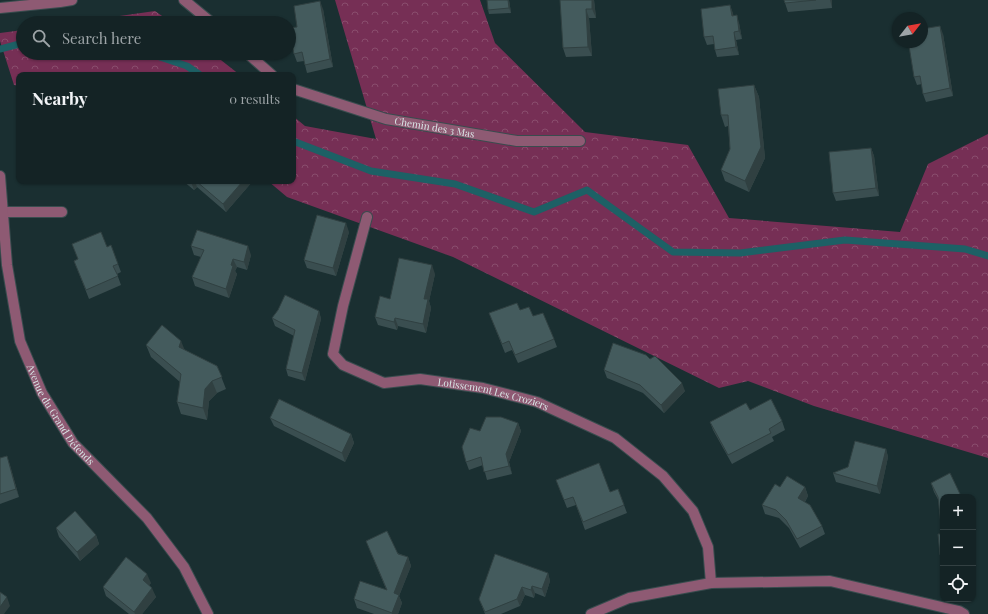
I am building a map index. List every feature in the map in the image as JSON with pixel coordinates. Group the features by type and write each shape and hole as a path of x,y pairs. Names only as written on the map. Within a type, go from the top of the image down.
{"street":[{"path":"0,8 72,0"},
{"path":"184,0 203,16"},
{"path":"255,60 269,72"},
{"name":"Chemin des 3 Mas","path":"296,90 386,119 517,141 580,141"},
{"name":"Avenue du Grand Défends","path":"0,176 7,265 20,341 42,393 73,443 147,518 184,567 208,614"},
{"path":"3,212 62,212"},
{"name":"Lotissement Les Croziers","path":"366,217 343,306 333,354 343,365 384,383 420,379 483,388 537,402 615,438 663,476 693,512 708,547 711,584"},
{"path":"591,614 629,598 711,584 830,581 959,611 964,614"}],"green space":[{"path":"335,0 480,0 495,43 585,132 688,145 729,218 900,232 928,164 988,134 988,458 814,406 748,381 719,388 453,257 287,197 272,184 296,184 296,118 305,126 376,139"},
{"path":"155,11 162,16 120,16"},
{"path":"16,31 16,60 221,60 236,72 16,72 16,85 14,85 0,41 0,33"}],"building":[{"path":"487,0 508,0 509,8 488,10"},
{"path":"560,0 592,0 592,9 586,9 588,47 563,48"},
{"path":"784,0 816,0 785,3"},
{"path":"320,1 330,59 305,65 302,52 296,54 297,27 294,6"},
{"path":"730,5 732,16 737,15 739,31 734,32 736,47 715,50 713,36 704,37 701,9"},
{"path":"940,26 950,88 923,94 920,76 914,77 909,48 928,48 928,28"},
{"path":"754,85 761,147 745,181 721,170 730,149 728,115 721,115 718,89"},
{"path":"871,148 876,188 833,193 829,152"},
{"path":"200,184 240,184 223,204"},
{"path":"317,215 346,223 333,268 304,260"},
{"path":"197,230 248,246 244,262 233,259 231,265 233,266 226,289 192,277 204,250 191,246"},
{"path":"101,232 107,247 111,245 118,264 113,266 118,276 86,290 74,261 78,259 72,244"},
{"path":"399,258 432,265 424,299 428,299 423,324 395,318 394,322 375,317 380,296 390,299"},
{"path":"285,295 319,311 302,373 286,369 295,330 272,318 278,310"},
{"path":"517,303 520,310 529,307 533,316 543,313 554,339 515,355 509,341 502,344 489,313"},
{"path":"162,325 181,341 179,347 217,366 222,377 212,381 205,389 203,408 177,402 181,374 146,345"},
{"path":"613,343 646,355 650,359 655,356 682,383 661,405 640,385 604,370"},
{"path":"279,399 351,434 342,453 270,418"},
{"path":"771,399 782,421 769,429 771,433 728,455 710,422 746,403 750,410"},
{"path":"486,417 501,417 518,423 506,454 509,466 484,472 481,457 466,462 462,447 470,428 480,431"},
{"path":"855,441 886,449 877,486 833,473 848,467"},
{"path":"7,456 16,489 0,494 0,458"},
{"path":"599,463 610,492 618,489 624,505 583,522 573,497 564,500 556,480"},
{"path":"950,473 960,494 940,494 940,516 938,497 931,483"},
{"path":"787,476 805,487 798,498 810,505 822,526 797,539 786,520 776,510 762,505 775,484 780,487"},
{"path":"75,511 96,535 77,552 56,528"},
{"path":"387,531 398,554 408,557 394,593 399,595 392,613 354,599 360,581 387,590 366,541"},
{"path":"938,534 940,534 940,555"},
{"path":"495,554 548,573 542,589 532,586 531,590 522,587 517,599 485,612 479,599"},
{"path":"126,557 147,574 143,580 152,588 134,612 103,587"},
{"path":"0,592 7,597 0,607"}],"waterway":[{"path":"0,49 16,45"},
{"path":"169,60 187,66 196,72"},
{"path":"296,142 371,171 455,184 534,212 587,190 673,252 740,253 845,240 965,249 988,256"}]}
